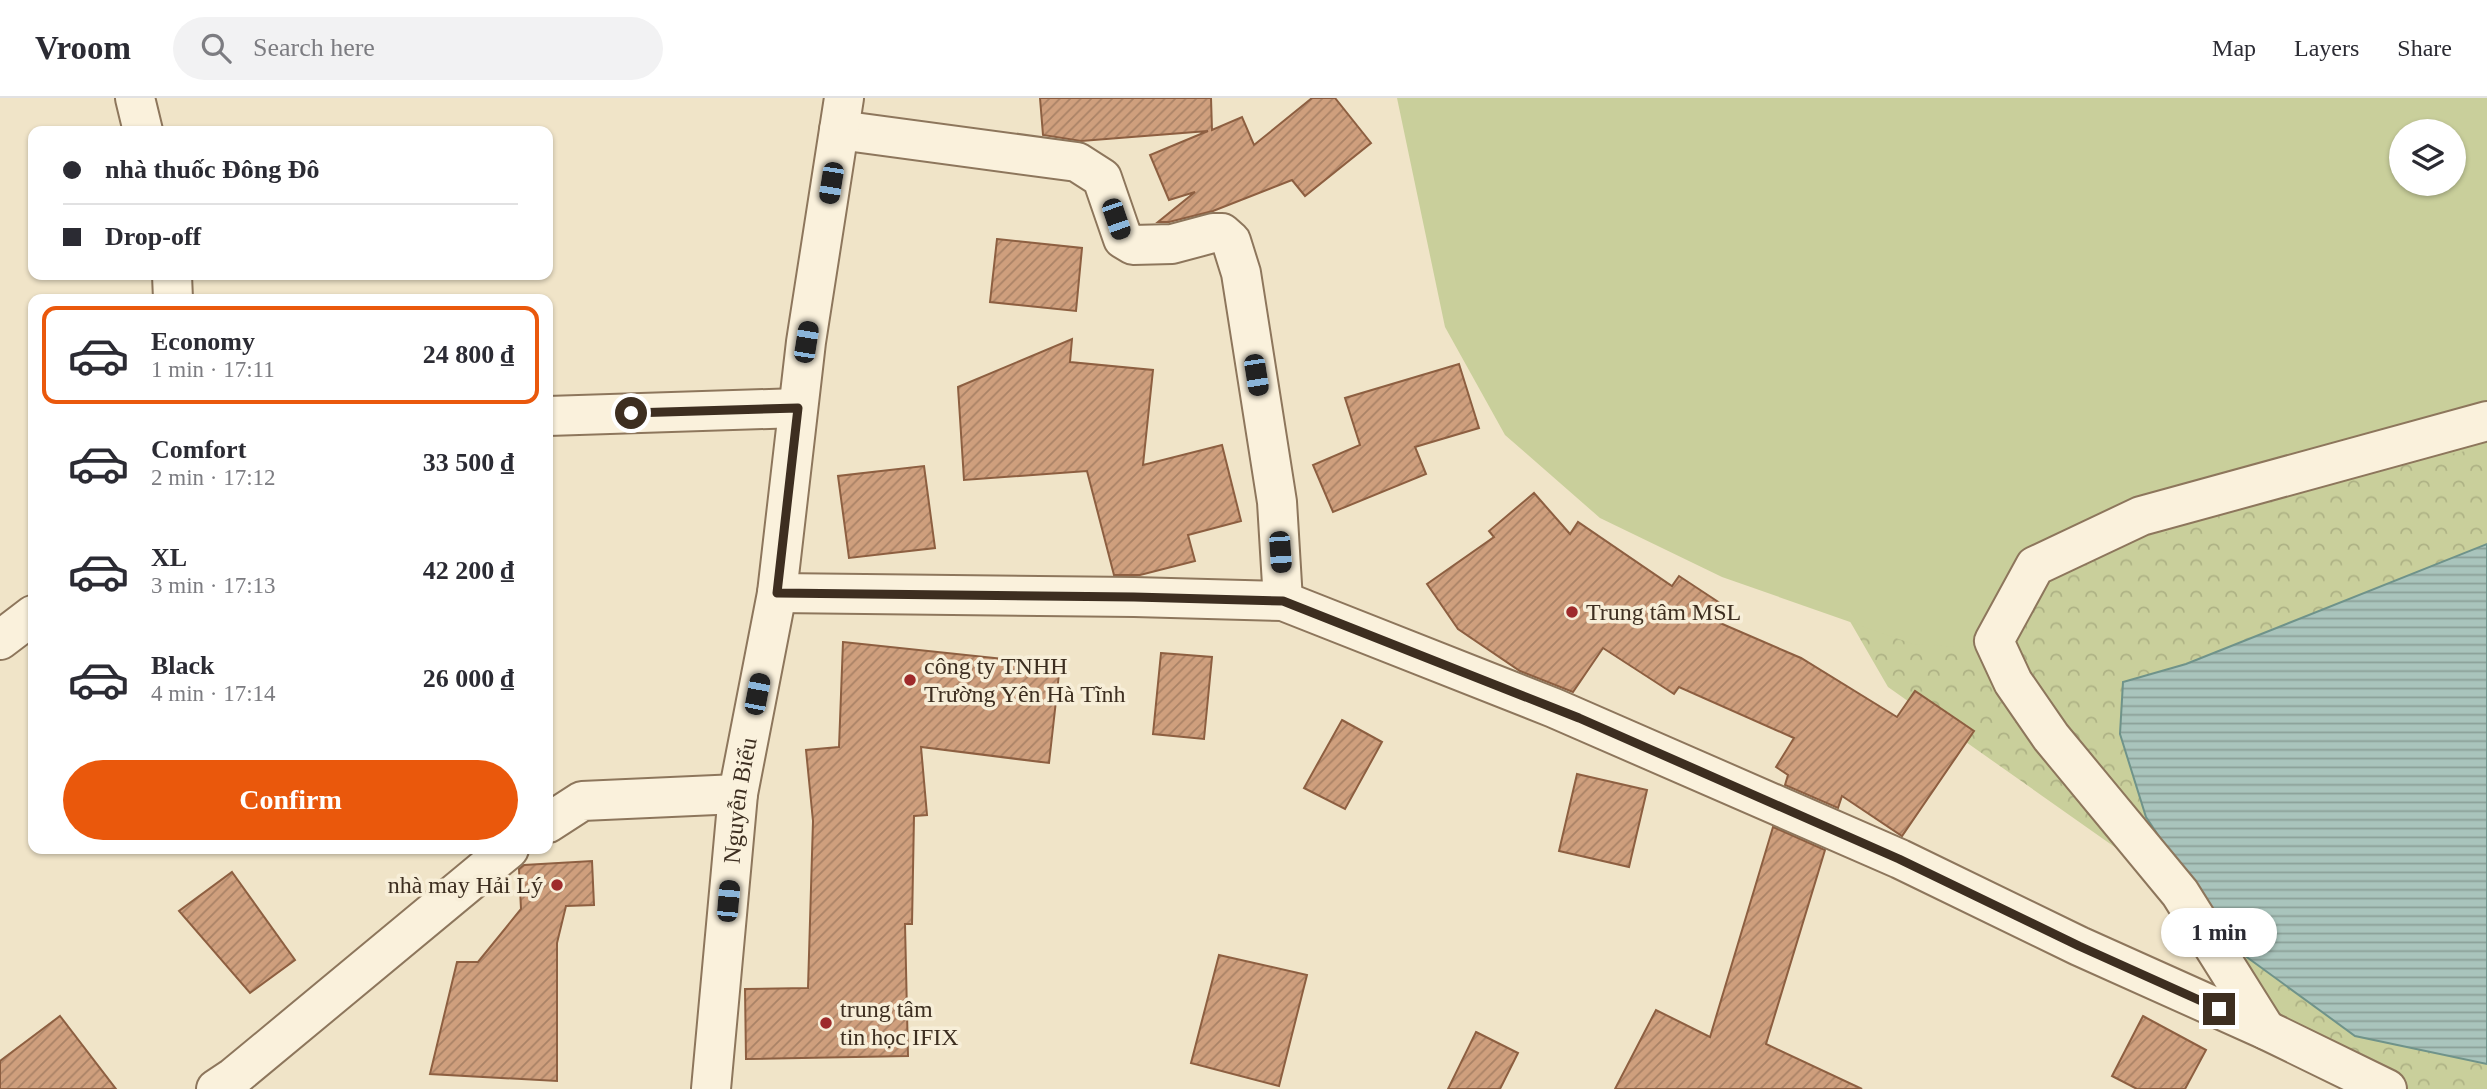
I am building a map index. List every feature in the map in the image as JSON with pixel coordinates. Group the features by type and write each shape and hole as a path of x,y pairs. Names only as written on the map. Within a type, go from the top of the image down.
{"street":[{"path":"135,98 142,126"},
{"path":"842,114 1077,162 1102,178 1123,239 1133,245 1172,244 1213,233 1223,233 1231,241 1241,273 1277,502 1283,601"},
{"name":"Nguyễn Biểu","path":"711,1089 738,794 777,593 808,329 842,114"},
{"path":"553,416 798,408"},
{"path":"2266,1030 2180,893 2051,737 2013,682 1994,641 2035,565 2141,516 2487,421"},
{"path":"777,593 1283,601 1554,708 1899,859 2387,1089"},
{"path":"0,640 28,619"},
{"path":"553,820 582,801 738,794"},
{"path":"216,1089 503,854"}],"green space":[{"path":"1397,98 2487,98 2487,446 2335,481 1999,583 1975,648 1913,644 1722,577 1600,518 1505,435 1445,327"},
{"path":"2487,382 2487,1089 2401,1089 2299,1046 2143,867 1888,687 1833,592"}],"water":[{"path":"2487,544 2487,1064 2355,1036 2233,947 2146,817 2120,734 2123,682 2186,664"}],"building":[{"path":"1040,98 1211,98 1212,130 1242,117 1254,145 1312,98 1335,98 1371,143 1305,196 1292,180 1213,211 1169,222 1158,222 1195,192 1169,200 1150,155 1208,131 1081,141 1043,135"},
{"path":"997,239 1082,248 1076,311 990,302"},
{"path":"1072,339 1070,362 1153,370 1143,465 1222,445 1241,521 1188,535 1195,561 1140,575 1114,575 1087,471 964,480 958,387"},
{"path":"1459,364 1479,428 1415,447 1426,474 1333,512 1313,465 1360,445 1345,398"},
{"path":"924,466 935,548 849,558 838,476"},
{"path":"1534,493 1570,534 1578,522 1672,586 1679,576 1729,609 1720,623 1801,658 1897,717 1915,691 1974,731 1902,836 1842,796 1838,808 1785,785 1788,775 1776,767 1794,738 1679,687 1674,694 1603,648 1573,692 1520,671 1458,629 1427,584 1494,537 1489,531"},
{"path":"843,642 1060,665 1049,763 921,747 927,815 914,816 912,924 905,924 908,1056 746,1059 745,989 808,988 813,821 806,750 839,747"},
{"path":"1161,653 1212,657 1204,739 1153,734"},
{"path":"1342,720 1382,742 1345,809 1304,788"},
{"path":"1577,774 1647,790 1629,867 1559,851"},
{"path":"1773,827 1825,850 1766,1044 1862,1089 1615,1089 1656,1010 1710,1037"},
{"path":"592,861 594,905 566,906 557,943 557,1081 430,1074 457,962 478,962 521,909 519,869 524,865"},
{"path":"232,872 295,960 250,993 179,911"},
{"path":"1219,955 1307,975 1279,1086 1191,1063"},
{"path":"60,1016 116,1089 0,1089 0,1061"},
{"path":"2143,1016 2206,1050 2185,1089 2137,1089 2112,1076"},
{"path":"1476,1032 1518,1053 1500,1089 1448,1089"}],"place":[{"name":"Trung tâm MSL","path":"1572,612"},
{"name":"công ty TNHH Trường Yên Hà Tĩnh","path":"910,680"},
{"name":"nhà may Hải Lý","path":"557,885"},
{"name":"trung tâm tin học IFIX","path":"826,1023"}],"route":[{"path":"631,413 798,408 777,593 1283,601 1579,718 1899,859 2079,946 2219,1009"}]}
